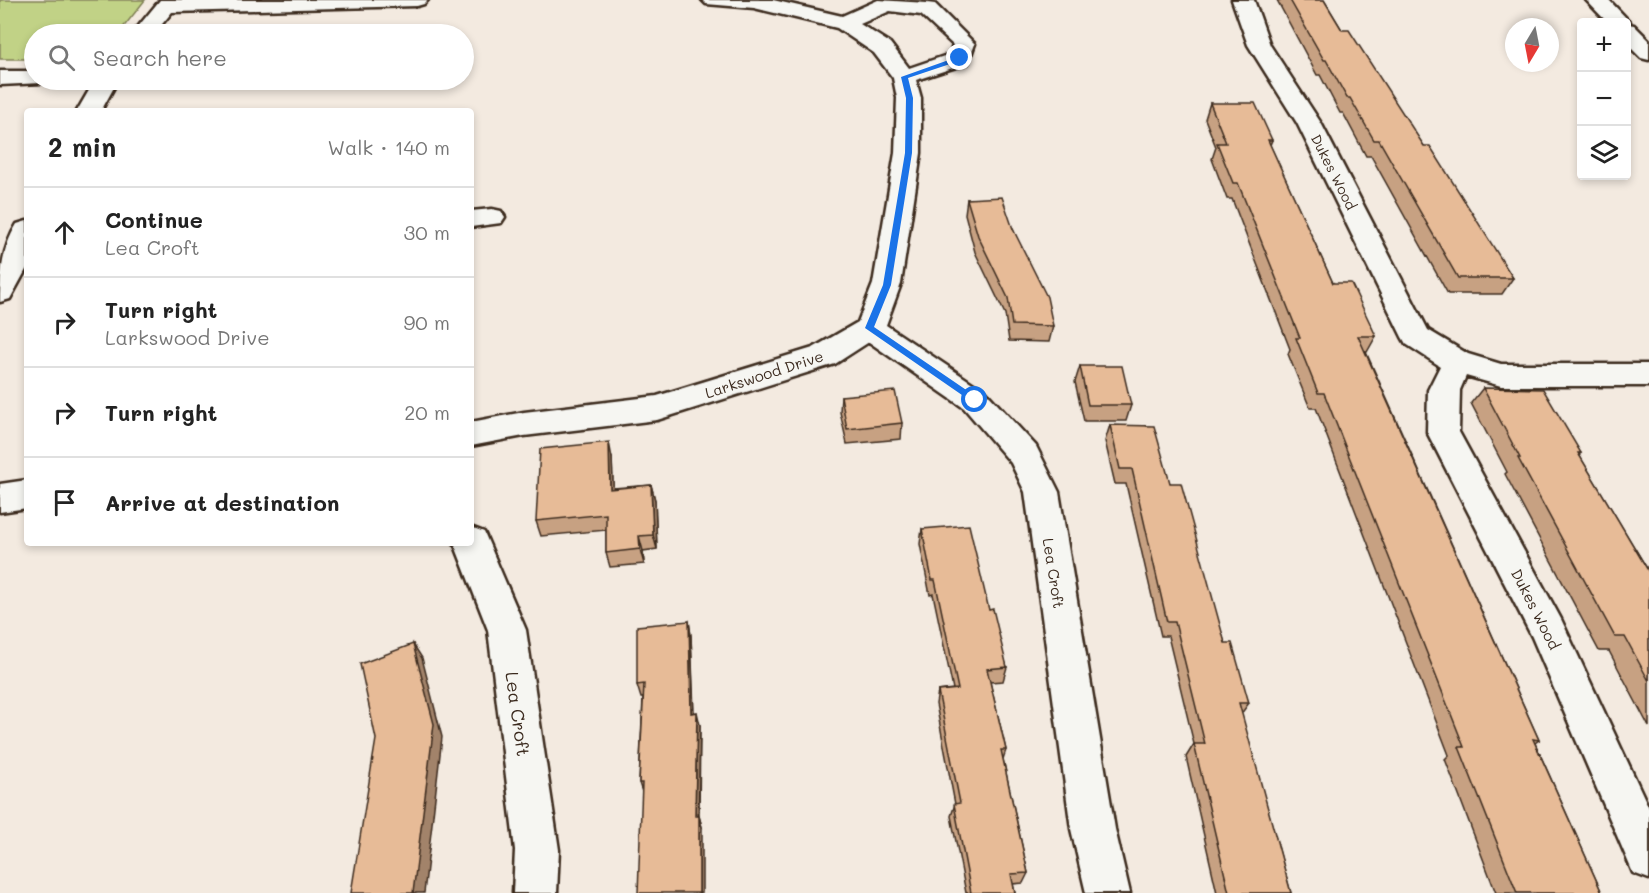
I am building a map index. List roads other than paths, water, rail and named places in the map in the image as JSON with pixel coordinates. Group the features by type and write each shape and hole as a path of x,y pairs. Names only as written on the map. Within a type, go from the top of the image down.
{"street":[{"path":"151,24 169,3 417,0"},
{"path":"713,0 754,2 844,23 882,48 904,77 909,98 908,153 887,285 870,328"},
{"name":"Dukes Wood","path":"1243,0 1259,45 1309,123 1417,337 1457,363 1501,375 1649,375"},
{"path":"1597,0 1615,18"},
{"path":"844,23 887,4 927,9 964,44 960,58 904,77"},
{"path":"1631,35 1649,53"},
{"path":"0,78 24,78"},
{"path":"91,108 101,90"},
{"path":"0,292 7,265 24,237"},
{"name":"Larkswood Drive","path":"474,433 524,424 657,408 824,356 870,328"},
{"name":"Lea Croft","path":"870,328 975,400 1024,455 1042,492 1093,829 1108,893"},
{"name":"Dukes Wood","path":"1457,363 1444,390 1443,432 1548,632 1649,857"},
{"path":"0,498 24,494"},
{"name":"Lea Croft","path":"473,546 507,630 537,850 535,893"}]}
